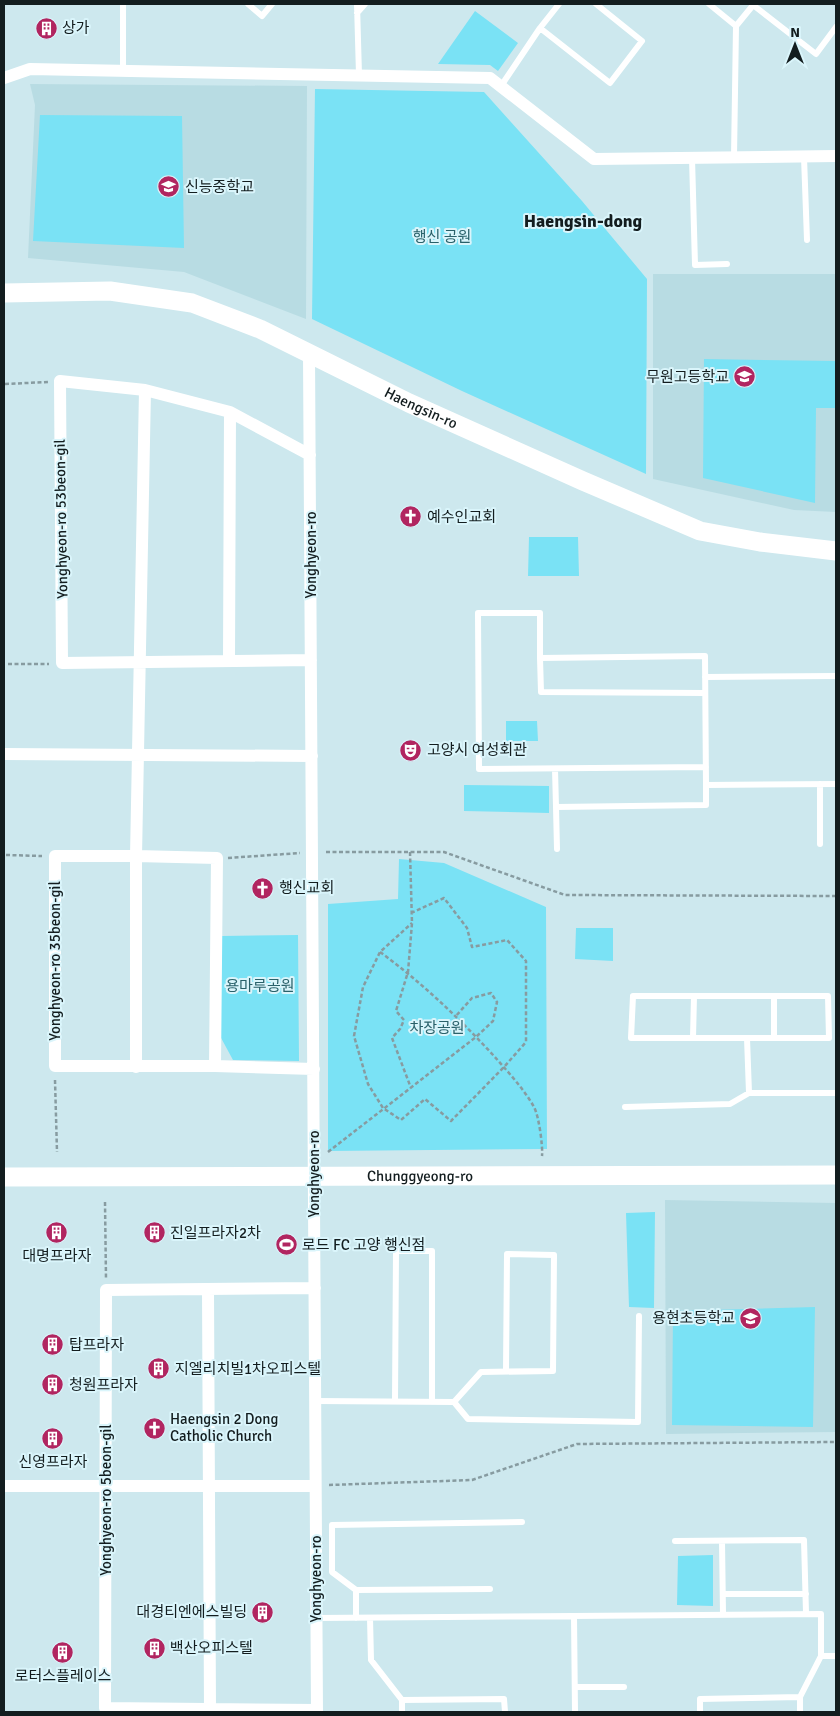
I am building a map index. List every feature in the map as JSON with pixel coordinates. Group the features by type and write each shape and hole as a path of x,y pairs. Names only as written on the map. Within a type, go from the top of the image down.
{"main road":[{"name":"Haengsin-ro","path":"4,293 110,291 192,303 260,329 409,403 700,531 760,542 836,551"},
{"name":"Chunggyeong-ro","path":"4,1177 836,1175"}],"street":[{"path":"4,78 30,69 490,78 594,159 836,156"},
{"name":"Yonghyeon-ro","path":"309,354 316,1401 320,1486 316,1618 316,1711"},
{"path":"60,381 145,390 230,412 310,455"},
{"name":"Yonghyeon-ro 53beon-gil","path":"60,381 62,663"},
{"path":"136,1067 136,856 145,390"},
{"path":"229,661 230,412"},
{"path":"62,663 311,660"},
{"path":"4,754 312,756"},
{"path":"55,856 217,858 215,1066"},
{"name":"Yonghyeon-ro 35beon-gil","path":"55,856 55,1066"},
{"path":"55,1066 215,1066 314,1069"},
{"path":"106,1290 315,1288"},
{"name":"Yonghyeon-ro 5beon-gil","path":"106,1290 105,1708 316,1711"},
{"path":"208,1290 210,1710"},
{"path":"4,1486 320,1486"}],"lane":[{"path":"123,4 123,70"},
{"path":"248,4 262,16 272,4"},
{"path":"358,4 359,75"},
{"path":"357,13 365,4"},
{"path":"501,87 540,28 559,4"},
{"path":"540,28 610,83 642,41 596,4"},
{"path":"709,4 736,26"},
{"path":"734,157 736,26 754,4 816,54 836,27"},
{"path":"804,157 806,240"},
{"path":"692,158 696,265 727,264"},
{"path":"705,693 541,692 540,613 478,613 479,769 706,768"},
{"path":"540,658 705,656 706,805 556,807"},
{"path":"705,677 836,676"},
{"path":"555,769 557,849"},
{"path":"820,784 820,844"},
{"path":"706,785 836,784"},
{"path":"633,996 774,996 828,996 829,1038 631,1038 633,996"},
{"path":"693,1038 694,996"},
{"path":"774,996 774,1038"},
{"path":"747,1038 749,1093"},
{"path":"625,1106 730,1104 749,1093 836,1093"},
{"path":"395,1401 396,1251 432,1251 432,1401"},
{"path":"454,1402 481,1372 553,1372 554,1255 507,1254 506,1371"},
{"path":"316,1401 454,1402 468,1419 638,1422 638,1316"},
{"path":"490,1589 356,1590 332,1572 332,1525 522,1522"},
{"path":"675,1541 804,1540 806,1613"},
{"path":"722,1541 723,1614"},
{"path":"356,1590 356,1618"},
{"path":"723,1594 806,1594"},
{"path":"316,1618 822,1614 821,1656 800,1697 800,1712"},
{"path":"574,1616 575,1712"},
{"path":"370,1618 371,1660 402,1700 402,1712"},
{"path":"821,1656 836,1656"},
{"path":"575,1687 624,1687"},
{"path":"700,1712 700,1698 800,1697"},
{"path":"402,1700 504,1699 505,1712"}],"path":[{"path":"5,384 60,381"},
{"path":"8,664 62,663"},
{"path":"326,852 444,852 565,895 836,896"},
{"path":"410,852 412,923 408,972 396,1011 404,1020 400,1029 392,1038 411,1088"},
{"path":"217,858 301,853"},
{"path":"6,855 55,856"},
{"path":"411,913 444,898 467,928 472,947 507,940 526,961 526,1042 451,1121 425,1099 401,1120 383,1108 368,1084 354,1036 363,987 380,952 412,923"},
{"path":"380,952 408,972 476,1037 504,1067 536,1109 543,1149 542,1156"},
{"path":"324,1157 328,1151 476,1037 493,1021 497,1002 491,993 472,998 455,1017"},
{"path":"55,1066 56,1152"},
{"path":"105,1202 106,1290"},
{"path":"320,1486 472,1480 577,1444 836,1442"}],"shaded area":[{"name":"신능중학교","path":"30,84 307,86 306,319 184,272 28,258 35,105"},
{"name":"무원고등학교","path":"653,274 836,274 836,512 794,510 653,479"},
{"name":"용현초등학교","path":"665,1200 836,1203 836,1432 666,1434"}],"green space":[{"path":"475,11 518,43 498,71 490,65 438,64"},
{"name":"행신 공원","path":"315,89 484,92 582,201 647,279 646,474 462,391 312,319"},
{"path":"40,115 182,116 184,248 33,241"},
{"path":"704,359 836,361 836,408 816,408 815,503 703,478"},
{"path":"529,537 578,537 579,576 528,576"},
{"path":"506,721 537,721 538,741 506,741"},
{"path":"464,785 549,786 549,813 464,811"},
{"name":"차장공원","path":"399,859 444,863 546,907 547,1149 328,1151 328,904 398,899"},
{"path":"576,928 613,928 613,961 575,959"},
{"name":"용마루공원","path":"298,935 299,1061 233,1060 220,1036 222,936"},
{"path":"655,1212 654,1308 629,1307 626,1213"},
{"path":"815,1307 813,1427 672,1425 673,1311"},
{"path":"713,1555 713,1606 677,1605 678,1556"}],"place":[{"name":"상가","path":"46,28"},
{"name":"신능중학교","path":"169,187"},
{"name":"무원고등학교","path":"745,377"},
{"name":"예수인교회","path":"411,517"},
{"name":"고양시 여성회관","path":"411,750"},
{"name":"행신교회","path":"263,888"},
{"name":"대명프라자","path":"57,1233"},
{"name":"진일프라자2차","path":"154,1233"},
{"name":"로드 FC 고양 행신점","path":"286,1245"},
{"name":"용현초등학교","path":"751,1318"},
{"name":"탑프라자","path":"53,1345"},
{"name":"지엘리치빌1차오피스텔","path":"159,1369"},
{"name":"청원프라자","path":"53,1385"},
{"name":"Haengsin 2 Dong Catholic Church","path":"154,1428"},
{"name":"신영프라자","path":"53,1439"},
{"name":"대경티엔에스빌딩","path":"263,1612"},
{"name":"백산오피스텔","path":"154,1648"},
{"name":"로터스플레이스","path":"63,1653"}],"district":[{"name":"Haengsin-dong","path":"583,221"}]}
